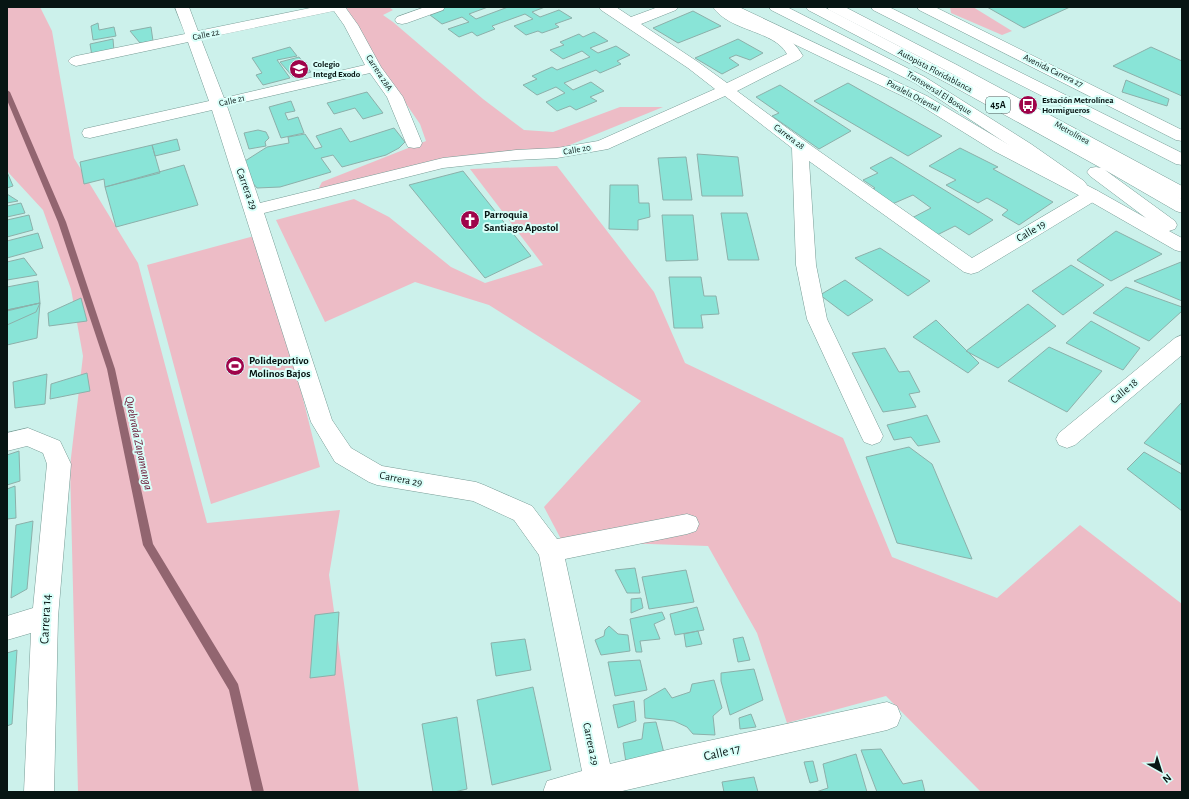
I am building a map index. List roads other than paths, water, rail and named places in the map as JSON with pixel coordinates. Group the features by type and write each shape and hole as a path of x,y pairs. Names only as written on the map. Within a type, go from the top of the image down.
{"main road":[{"name":"Carrera 29","path":"182,7 229,133 240,172 254,210 322,422 343,455 377,475 476,492 523,512 551,551 600,787"},
{"name":"Calle 22","path":"76,61 337,7"},
{"name":"Carrera 28A","path":"337,7 351,25 374,68 395,97 414,143"},
{"path":"402,20 438,7"},
{"name":"Carrera 28","path":"606,7 726,90 800,146 971,267"},
{"path":"630,23 671,7"},
{"name":"Calle 20","path":"254,210 443,163 516,155 557,153 602,145 726,90 795,56 793,49 782,41 739,22 720,7"},
{"name":"Paralela Oriental","path":"728,7 921,99 1000,147 1092,195"},
{"name":"Transversal El Bosque","path":"776,7 890,63 920,80 1012,139 1092,195"},
{"name":"Autopista Floridablanca","path":"812,7 951,79 1182,208"},
{"name":"Metrolínea","path":"834,7 959,72 1182,193"},
{"name":"Metrolínea","path":"852,7 1182,181"},
{"path":"878,7 1182,160"},
{"name":"Avenida Carrera 27","path":"929,8 1182,136"},
{"path":"958,48 1093,90"},
{"name":"Calle 21","path":"90,133 374,68"},
{"path":"1029,122 1182,235"},
{"path":"800,146 806,265 817,319 872,436"},
{"path":"1092,195 1182,246"},
{"name":"Calle 19","path":"971,267 1092,195"},
{"name":"Calle 18","path":"1067,439 1182,343"},
{"name":"Carrera 14","path":"7,442 28,437 52,447 59,464 45,617 39,792"},
{"path":"551,551 687,524"},
{"path":"7,628 45,617"},
{"name":"Calle 17","path":"558,792 600,787 887,716"}],"waterway":[{"name":"Quebrada Zapamanga","path":"7,92 62,222 111,369 148,545 234,688 258,792"}],"place":[{"name":"Colegio Integd Exodo","path":"299,69"},
{"name":"Estación Metrolínea Hormigueros","path":"1028,105"},
{"name":"Parroquia Santiago Apostol","path":"470,220"},
{"name":"Polideportivo Molinos Bajos","path":"235,366"}]}
